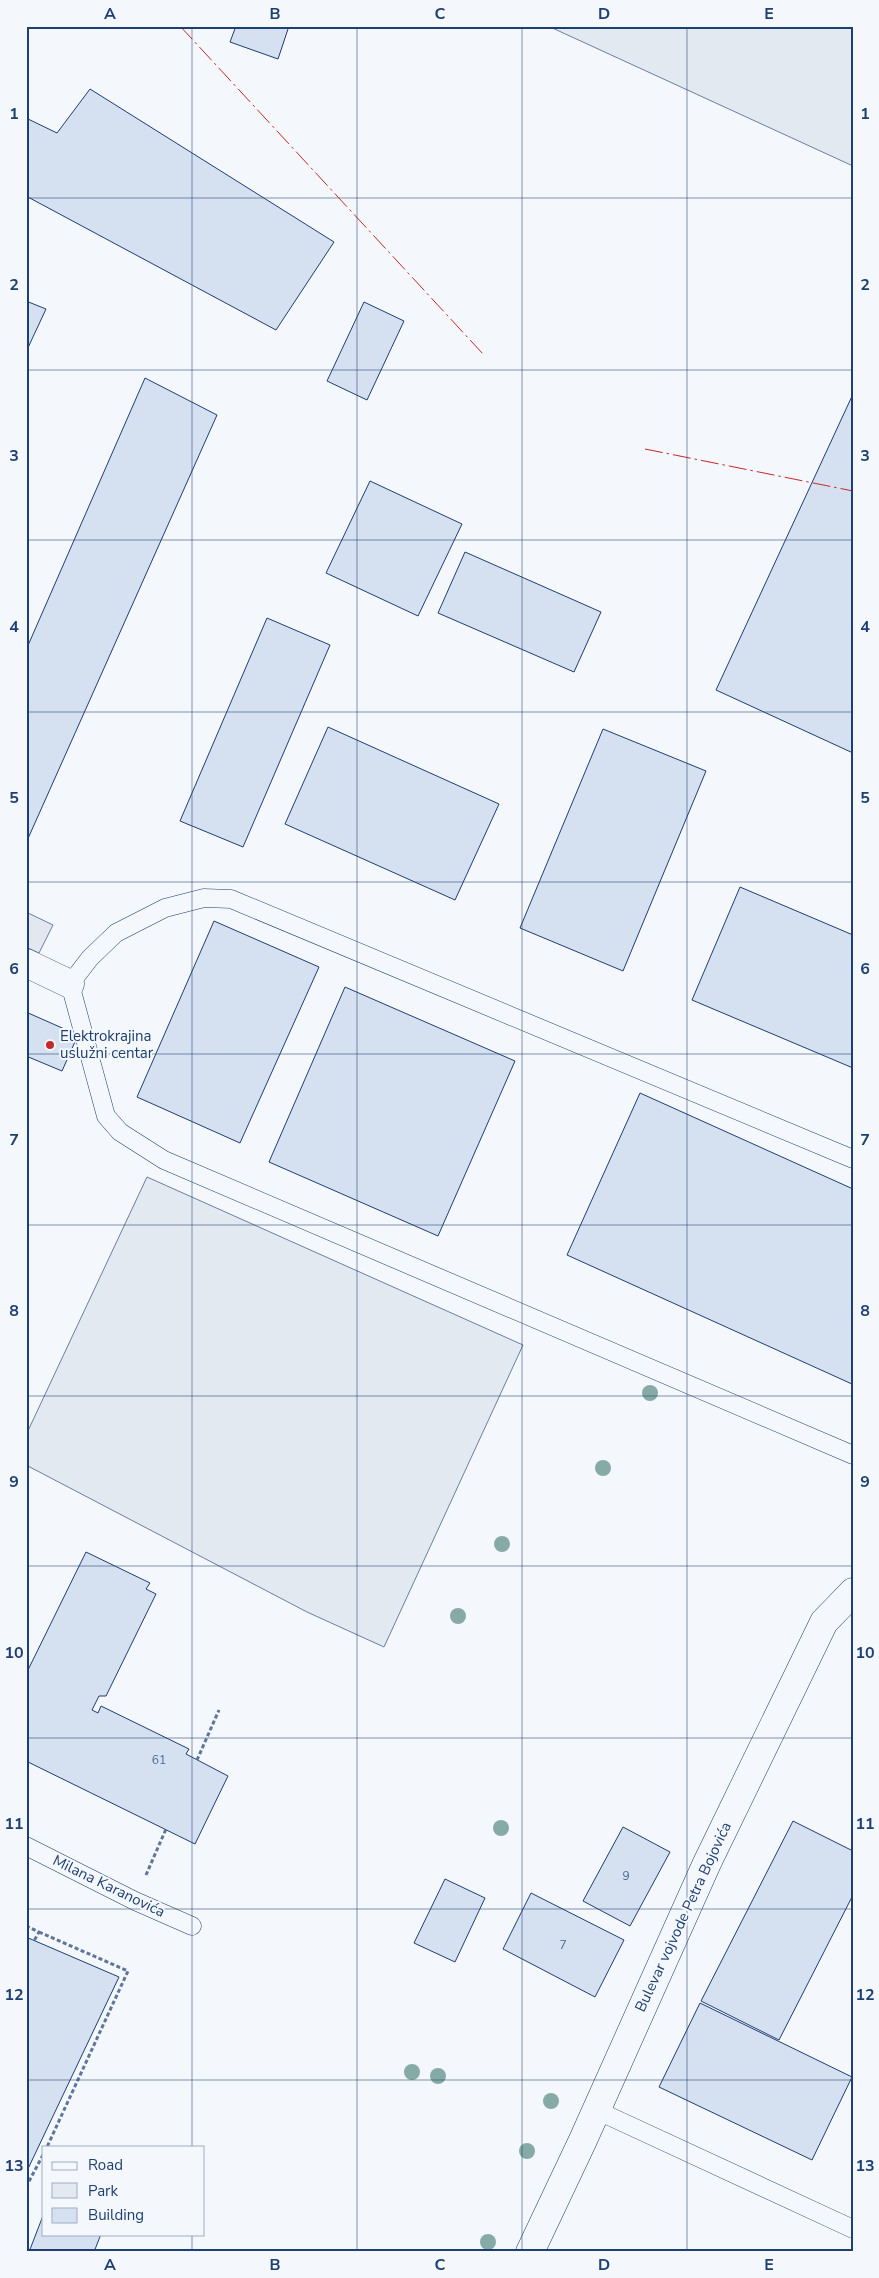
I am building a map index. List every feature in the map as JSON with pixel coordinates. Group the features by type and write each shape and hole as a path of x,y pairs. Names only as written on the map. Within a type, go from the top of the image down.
{"street":[{"path":"26,963 70,984"},
{"name":"Bulevar vojvode Petra Bojovića","path":"530,2252 707,1863 824,1622 853,1592"}],"lane":[{"path":"853,1158 231,899 204,898 166,908 116,933 90,958 70,984 106,1116 120,1132 164,1160 853,1455"},
{"name":"Milana Karanovića","path":"26,1846 135,1901 192,1926"},
{"path":"596,2110 853,2229"}],"path":[{"path":"197,1760 219,1710"},
{"path":"135,1901 166,1829"},
{"path":"26,1926 128,1971 48,2146"},
{"path":"34,1941 39,1932"},
{"path":"44,2138 50,2142"},
{"path":"26,2187 42,2157"}],"green space":[{"path":"548,26 853,26 853,166"},
{"path":"147,1177 523,1345 384,1647 307,1612 26,1465 26,1435"}],"shaded area":[{"path":"26,912 53,925 39,953 26,947"}],"building":[{"path":"236,26 289,26 278,59 230,42"},
{"path":"90,89 334,242 276,330 26,196 26,118 57,133"},
{"path":"26,301 46,309 26,352"},
{"path":"364,302 404,321 367,400 327,381"},
{"path":"145,378 217,415 26,843 26,650"},
{"path":"853,394 853,753 716,690"},
{"path":"370,481 462,524 418,616 326,573"},
{"path":"465,552 601,612 574,672 438,613"},
{"path":"267,618 330,645 243,847 180,821"},
{"path":"328,727 499,804 455,900 285,824"},
{"path":"603,729 706,771 623,971 520,928"},
{"path":"740,887 853,935 853,1068 692,1000"},
{"path":"214,921 319,967 240,1143 137,1097"},
{"path":"345,987 515,1061 438,1236 269,1162"},
{"name":"Elektrokrajina uslužni centar","path":"26,1012 78,1035 62,1071 26,1056"},
{"path":"640,1093 853,1189 852,1384 567,1255"},
{"path":"86,1552 150,1583 146,1589 156,1594 106,1696 99,1696 92,1710 98,1713 101,1706 189,1749 186,1754 228,1776 195,1844 26,1761 26,1674"},
{"path":"793,1821 853,1851 853,1895 779,2040 701,2001"},
{"path":"623,1827 670,1852 630,1926 583,1901"},
{"path":"445,1879 485,1898 455,1962 414,1943"},
{"path":"531,1893 624,1940 595,1997 503,1949"},
{"path":"26,1937 119,1977 26,2173"},
{"path":"700,2003 852,2077 812,2160 659,2087"},
{"path":"42,2218 42,2236 100,2236 94,2252 29,2252"}],"power":[{"path":"180,26 483,354"},
{"path":"645,449 853,491"}],"place":[{"name":"Elektrokrajina uslužni centar","path":"50,1045"}]}
